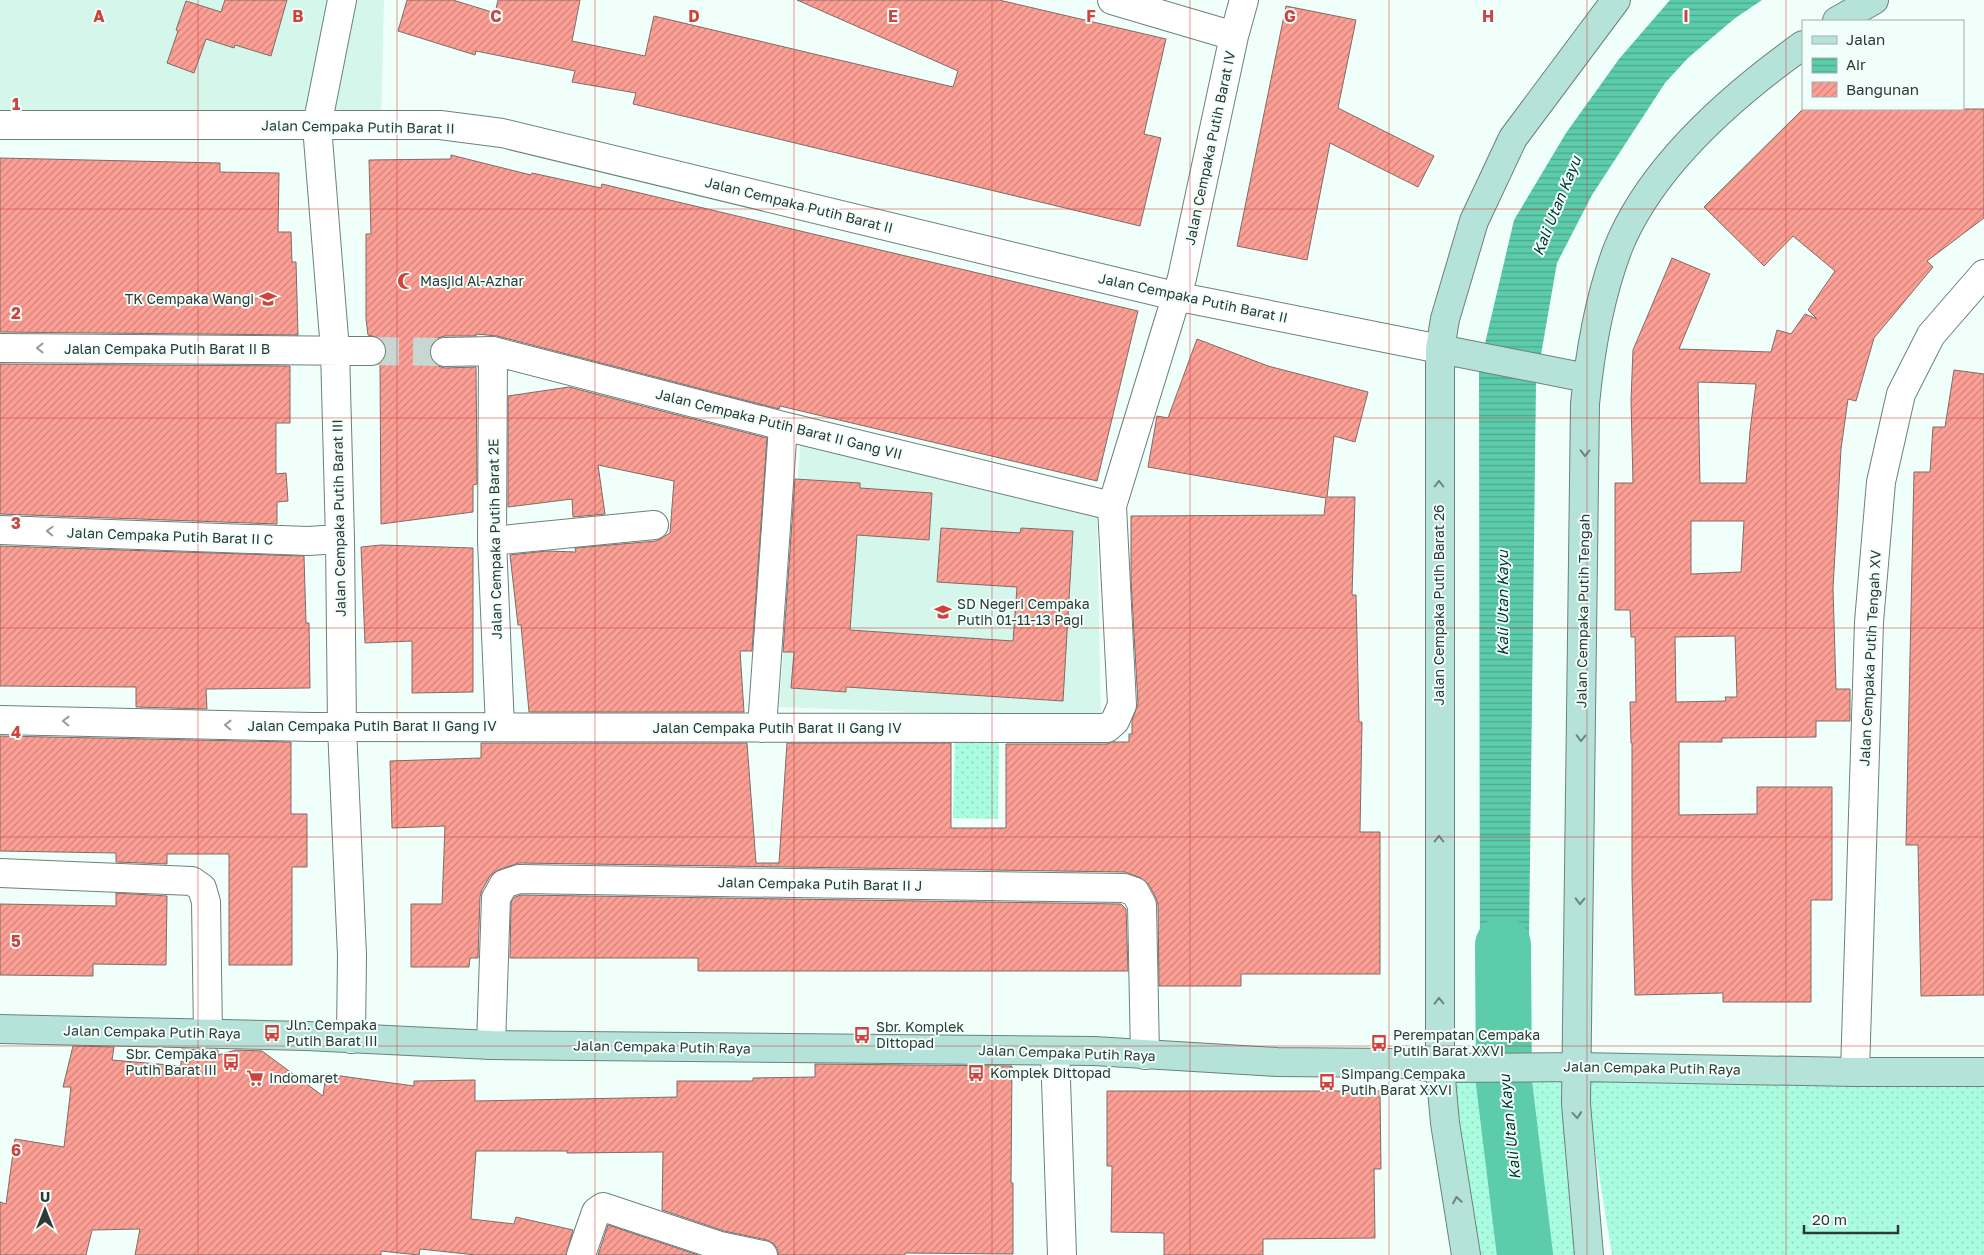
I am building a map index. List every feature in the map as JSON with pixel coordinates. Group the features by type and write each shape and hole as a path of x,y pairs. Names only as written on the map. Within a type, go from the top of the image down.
{"street":[{"name":"Jalan Cempaka Putih Barat III","path":"342,0 317,126 334,350 340,539 342,727 352,955 350,1039"},
{"name":"Jalan Cempaka Putih Barat IV","path":"1112,0 1234,36 1182,278 1175,296"},
{"path":"1234,36 1244,0"},
{"name":"Jalan Cempaka Putih Barat 26","path":"1466,1255 1445,1123 1448,1068 1449,351 1445,318 1474,221 1514,138 1616,0"},
{"path":"1839,20 1874,0"},
{"name":"Jalan Cempaka Putih Tengah","path":"1589,1255 1576,1104 1578,1067 1585,404 1587,378 1601,297 1619,247 1641,204 1669,166 1702,130 1763,74 1802,45"},
{"name":"Jalan Cempaka Putih Barat II","path":"0,125 440,125 502,133 1175,296 1587,378"},
{"name":"Jalan Cempaka Putih Tengah XV","path":"1855,1072 1869,622 1881,482 1901,394 1931,335 1984,274"},
{"name":"Jalan Cempaka Putih Barat II Gang IV","path":"0,720 342,727 1107,728 1115,720 1122,704 1112,506 1175,296"},
{"name":"Jalan Cempaka Putih Barat II B","path":"0,348 334,350"},
{"path":"334,350 371,351"},
{"name":"Jalan Cempaka Putih Barat II Gang VII","path":"445,352 493,351 783,426 1112,506"},
{"name":"Jalan Cempaka Putih Barat 2E","path":"493,351 492,541 500,727"},
{"path":"762,728 783,426"},
{"path":"492,541 654,525"},
{"name":"Jalan Cempaka Putih Barat II C","path":"0,530 308,541 340,539"},
{"path":"0,873 192,881 202,888 206,902 208,1033"},
{"name":"Jalan Cempaka Putih Barat II J","path":"491,1046 496,898 504,884 519,879 528,879 1124,888 1136,892 1142,905 1145,1055"},
{"name":"Jalan Cempaka Putih Raya","path":"0,1030 208,1033 491,1046 1055,1051 1277,1062 1393,1063 1448,1068 1578,1067 1855,1072 1984,1072"},
{"path":"1055,1051 1062,1255"},
{"path":"581,1255 596,1212 599,1208 603,1207 720,1246 763,1255"}],"shaded area":[{"path":"0,0 384,0 381,132 0,127"},
{"name":"SD Negeri Cempaka Putih 01-11-13 Pagi","path":"801,440 1097,517 1101,719 779,707"},
{"path":"955,737 999,738 998,819 953,818"},
{"path":"1440,1068 1984,1078 1984,1255 1612,1255 1584,1082 1596,1255 1466,1255"}],"water":[{"path":"1670,0 1762,0 1734,19 1688,58 1665,83 1592,195 1557,263 1536,383 1528,1022 1480,1023 1479,369 1514,220 1566,133 1619,59"}],"building":[{"path":"225,0 287,0 271,56 235,45 234,48 206,39 194,73 167,63 186,1 221,12"},
{"path":"407,0 453,0 495,13 498,0 580,0 572,41 645,56 654,16 953,87 958,71 797,0 999,0 1166,39 1144,134 1161,138 1140,226 633,104 636,93 572,82 575,71 476,51 475,55 398,31"},
{"path":"1286,6 1356,20 1338,108 1434,156 1418,187 1330,143 1307,260 1237,246"},
{"path":"1984,109 1984,218 1927,261 1933,267 1874,338 1856,401 1848,399 1841,449 1833,588 1836,689 1850,689 1850,721 1816,721 1816,737 1722,738 1722,742 1679,742 1679,815 1757,814 1757,787 1832,787 1832,900 1811,900 1811,1002 1723,1002 1723,993 1635,995 1630,702 1636,702 1635,637 1631,637 1630,610 1615,610 1615,483 1633,483 1631,400 1633,350 1672,258 1710,274 1679,349 1771,352 1777,330 1791,334 1805,314 1817,319 1808,310 1835,271 1793,236 1764,266 1704,207 1802,110","holes":["1698,382 1756,384 1746,483 1700,483","1691,521 1744,521 1741,572 1691,574","1735,636 1737,697 1725,697 1726,701 1676,702 1675,637"]},
{"path":"451,155 531,175 532,173 601,188 602,184 1138,311 1097,481 780,406 779,409 497,336 476,334 476,336 445,336 437,338 429,352 431,360 438,366 445,368 476,367 477,484 473,485 473,512 381,524 380,364 385,358 387,351 385,344 379,338 368,335 366,319 366,234 371,234 369,160 451,159"},
{"path":"0,158 220,163 220,172 279,173 278,232 291,232 292,262 296,262 298,335 0,332"},
{"path":"1197,339 1268,366 1368,392 1355,442 1334,436 1327,497 1355,497 1352,595 1356,595 1359,722 1362,722 1360,832 1380,832 1380,974 1241,974 1241,986 1159,986 1158,905 1156,898 1149,885 1141,878 1125,872 519,863 498,870 490,876 482,890 480,897 478,958 470,958 469,967 411,967 411,904 442,904 445,826 392,828 390,761 481,758 481,743 747,743 756,863 779,863 787,743 951,743 951,828 1006,828 1006,744 1107,744 1112,742 1129,742 1129,734 1132,734 1132,720 1138,704 1131,580 1131,516 1324,515 1326,498 1148,467 1157,416 1168,418"},
{"path":"0,364 290,366 290,423 276,423 276,474 286,473 288,501 277,502 277,524 0,514"},
{"path":"1954,370 1984,374 1984,995 1921,996 1918,845 1906,845 1914,472 1930,472 1933,427 1945,427"},
{"path":"569,387 767,438 752,651 740,651 744,712 529,712 521,625 518,625 510,555 547,551 576,552 575,548 656,541 670,533 674,481 598,465 605,514 573,517 572,499 508,507 508,396"},
{"path":"795,479 860,483 860,488 932,493 929,540 857,535 850,630 1013,641 1017,587 937,582 941,528 1020,533 1021,528 1073,531 1063,701 846,687 846,692 791,688 794,652 783,652"},
{"path":"381,545 473,548 473,692 412,693 412,641 365,643 361,547"},
{"path":"0,546 304,556 306,623 309,623 310,688 206,689 207,709 136,707 136,687 0,686"},
{"path":"0,736 291,742 291,814 307,814 307,867 292,867 292,965 229,965 229,854 167,854 167,864 116,862 116,853 0,851"},
{"path":"116,893 167,896 166,965 93,964 93,976 0,975 0,904 116,906"},
{"path":"521,895 1121,904 1126,909 1128,971 698,971 698,958 510,958 511,902 515,897"},
{"path":"73,1046 114,1047 112,1060 181,1066 181,1049 218,1050 218,1055 236,1050 262,1051 323,1096 326,1074 414,1086 414,1081 475,1080 475,1101 677,1097 677,1081 753,1081 753,1078 815,1077 815,1064 1012,1066 1011,1183 1013,1183 1013,1254 778,1255 778,1250 774,1244 767,1240 724,1231 662,1210 663,1152 567,1153 567,1151 476,1151 471,1219 514,1224 516,1217 573,1230 566,1255 476,1255 420,1249 419,1255 381,1251 381,1255 135,1255 140,1229 92,1230 86,1255 0,1255 0,1202 6,1204 15,1139 64,1147 71,1087 63,1087"},
{"path":"1107,1091 1380,1091 1381,1169 1374,1169 1375,1238 1263,1239 1263,1255 1164,1255 1164,1233 1111,1232 1112,1166 1107,1166"},
{"path":"608,1225 698,1255 598,1255"}],"waterway":[{"name":"Kali Utan Kayu","path":"1503,945 1504,1083 1525,1255"}],"tunnel":[{"path":"371,351 445,352"}],"place":[{"name":"Masjid Al-Azhar","path":"406,281"},
{"name":"TK Cempaka Wangi","path":"268,299"},
{"name":"SD Negeri Cempaka Putih 01-11-13 Pagi","path":"943,612"},
{"name":"Jln. Cempaka Putih Barat III","path":"272,1033"},
{"name":"Sbr. Komplek Dittopad","path":"862,1035"},
{"name":"Perempatan Cempaka Putih Barat XXVI","path":"1379,1043"},
{"name":"Sbr. Cempaka Putih Barat III","path":"231,1062"},
{"name":"Komplek Dittopad","path":"976,1073"},
{"name":"Indomaret","path":"255,1078"},
{"name":"Simpang Cempaka Putih Barat XXVI","path":"1327,1082"}]}
